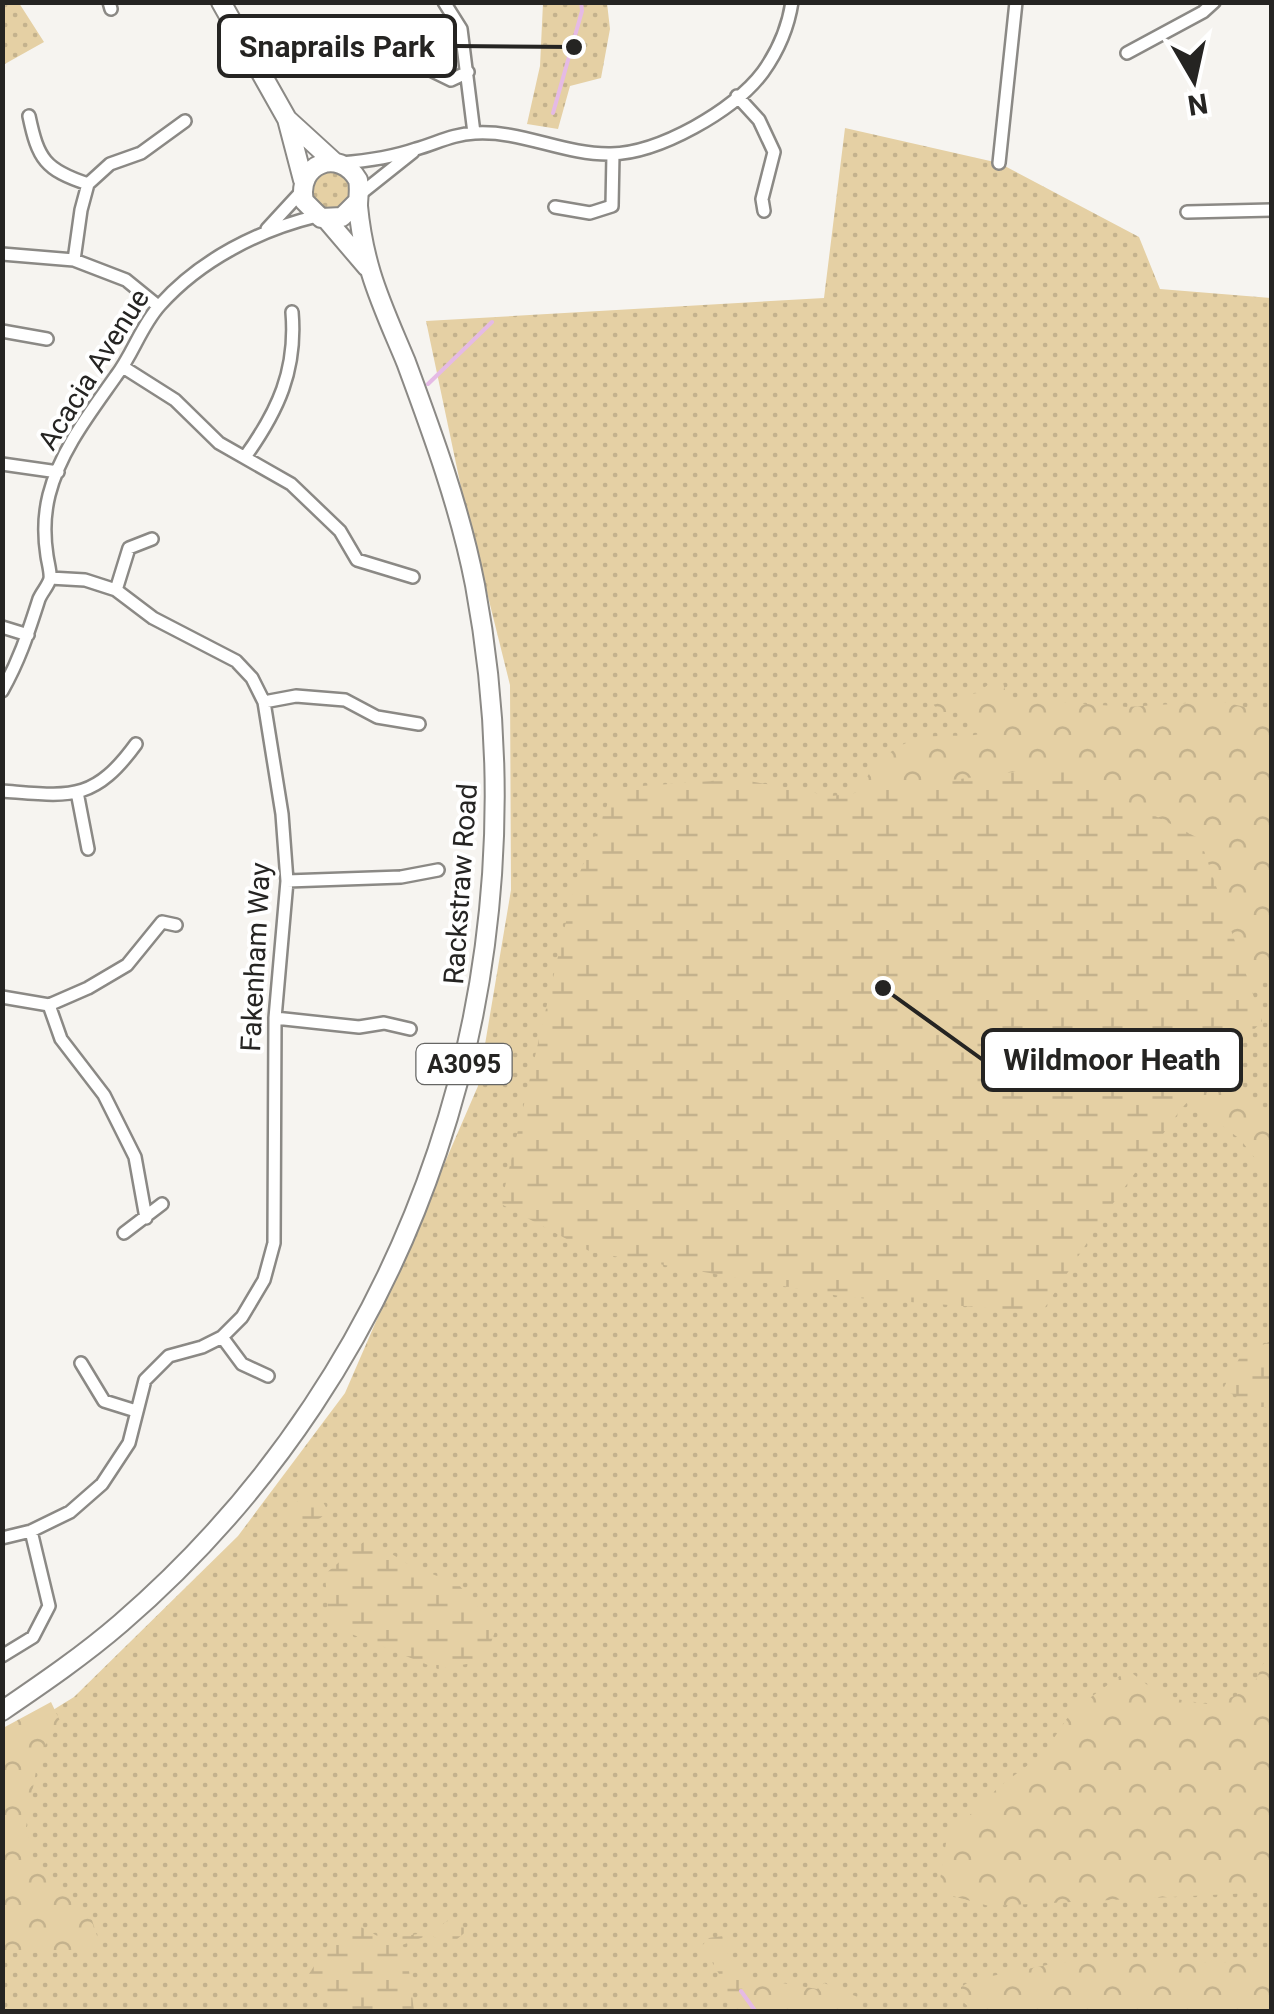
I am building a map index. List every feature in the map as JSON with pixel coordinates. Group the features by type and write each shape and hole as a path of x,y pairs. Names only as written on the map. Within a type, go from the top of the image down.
{"main road":[{"path":"221,2 287,118 306,206 322,217 347,214 358,198 356,176 287,118"},
{"path":"303,186 313,168 337,162"},
{"name":"Rackstraw Road","path":"2,1710 96,1643 152,1595 208,1538 283,1446 357,1331 401,1246 446,1133 461,1076 484,968 493,884 496,776 488,676 475,585 457,511 371,272 358,198"},
{"name":"Rackstraw Road","path":"322,217 371,272"}],"street":[{"path":"444,2 461,29 474,133"},
{"path":"999,163 1016,2"},
{"path":"1127,52 1204,12 1214,2"},
{"path":"358,198 416,150 442,138 502,134 568,150 613,154 666,142 701,122 762,74 788,28 788,4"},
{"path":"408,59 451,80 468,72"},
{"path":"737,96 759,120 774,152 762,199 764,212"},
{"path":"30,116 45,163 60,175 88,184"},
{"path":"74,260 80,210 88,184 110,164 141,152 185,121"},
{"path":"337,162 416,150"},
{"path":"555,206 579,213 612,206 613,154"},
{"name":"Acacia Avenue","path":"264,232 303,186"},
{"path":"1188,212 1272,210"},
{"name":"Acacia Avenue","path":"2,691 22,656 41,594 50,578 46,520 49,495 58,472 76,432 123,367 158,306 185,280 264,232 322,217"},
{"path":"2,254 74,260 126,280 158,306"},
{"path":"245,457 269,424 282,397 291,369 292,312"},
{"path":"2,331 46,339"},
{"path":"123,367 176,400 219,443 291,484 340,531 357,560 413,577"},
{"path":"2,464 58,472"},
{"path":"116,590 129,548 152,539"},
{"name":"Fakenham Way","path":"50,578 84,580 116,590 153,618 236,661 252,678 264,702 282,814 287,881 275,1018 274,1243 264,1280 242,1317 222,1338"},
{"path":"2,627 28,636"},
{"path":"264,702 296,696 345,700 377,717 419,724"},
{"path":"2,792 63,796 94,787 115,772 136,744"},
{"path":"77,792 88,850"},
{"path":"287,881 401,877 438,870"},
{"path":"2,996 48,1005 128,965 162,922 176,925"},
{"path":"48,1005 60,1039 104,1095 134,1156 146,1218"},
{"path":"275,1018 358,1027 384,1023 410,1029"},
{"path":"124,1233 162,1204"},
{"path":"2,1538 31,1531 70,1512 102,1484 129,1444 145,1380 169,1356 222,1338 242,1364 268,1376"},
{"path":"82,1363 104,1401 136,1411"},
{"path":"2,1656 32,1637 49,1606 31,1531"}],"green space":[{"path":"3,2 19,3 44,42 3,65"},
{"path":"543,3 607,3 610,29 601,78 570,86 558,129 527,124 540,66"},
{"path":"845,128 999,163 1139,237 1160,289 1271,298 1271,2011 3,2012 3,1741 74,1697 238,1536 345,1393 478,1086 511,890 510,685 462,492 426,321 824,298"},
{"path":"331,172 344,178 350,191 344,204 331,210 318,204 312,191 318,178"},
{"path":"1001,675 1007,698 1127,707 1219,701 1271,713 1271,977 1206,1011 1194,1052 1251,1103 1271,1127 1271,1179 1240,1139 1199,1109 859,788 883,758 902,745 925,738 980,734 979,725 958,712 939,712 931,701 977,693"},
{"path":"1058,766 1200,839 1262,1021 1181,1109 1042,1312 845,1297 591,1252 501,1204 574,887 614,788 738,779 832,796"},
{"path":"1271,1341 1271,1407 1255,1407 1223,1389 1241,1355"},
{"path":"300,1499 323,1502 328,1511 306,1522 282,1515"},
{"path":"367,1539 408,1564 459,1585 496,1629 484,1661 438,1669 329,1625 325,1574"},
{"path":"1271,1647 1271,1892 989,1906 938,1892 947,1837 1000,1786 1044,1753 1072,1711 1128,1670 1163,1697 1214,1705 1252,1688"},
{"path":"51,1702 61,1723 39,1754 26,1827 33,1860 90,1914 100,1945 75,1952 3,1953 3,1728"},
{"path":"451,1918 468,1930 451,1944 429,1935 394,1948 408,1963 414,2011 335,2011 309,1974 327,1946 361,1927 383,1939 432,1932"},
{"path":"722,1936 732,1947 726,1955 736,1970 748,1978 741,1991 726,1998 717,1984 722,1979 709,1957 699,1949 709,1938"},
{"path":"1271,1957 1271,2011 974,2012 961,2000 961,1987 972,1980 1057,1963 1105,1959 1221,1963"},
{"path":"754,1978 817,1989 824,1983 860,1998 860,2011 726,2012 732,1988"}],"waterway":[{"path":"553,113 582,11 581,2"},
{"path":"428,384 492,322"},
{"path":"741,1991 756,2012"}],"place":[{"name":"Snaprails Park","path":"574,47"},
{"name":"Wildmoor Heath","path":"883,988"}]}
